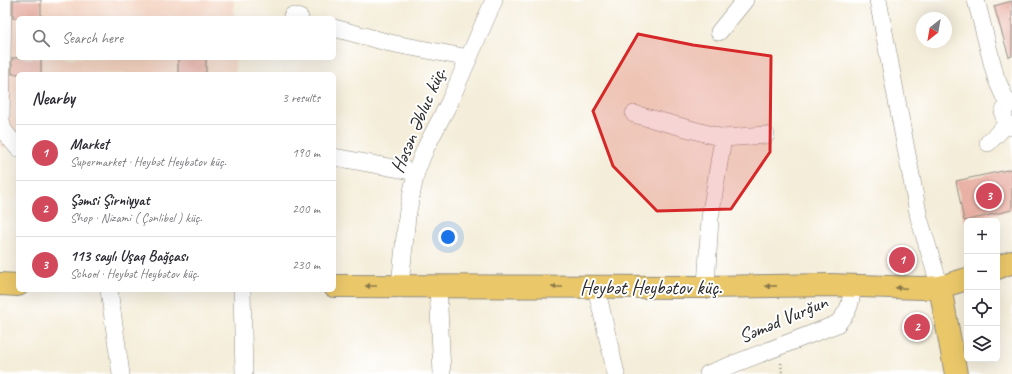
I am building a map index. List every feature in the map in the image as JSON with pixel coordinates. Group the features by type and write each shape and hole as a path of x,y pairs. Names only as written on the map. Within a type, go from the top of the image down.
{"main road":[{"path":"1000,267 1012,262"},
{"name":"Heybət Heybətov küç.","path":"336,286 706,287 853,285 916,288 940,287 964,280"},
{"path":"0,284 16,285"},
{"path":"940,287 956,374"}],"street":[{"path":"3,0 1,120 3,130 16,146"},
{"name":"Həsən Əbluc küç.","path":"400,286 407,216 416,172 449,103 494,0"},
{"path":"719,32 745,0"},
{"path":"878,0 919,218 940,287"},
{"path":"976,0 996,78 1010,104 1004,109 1003,114 1009,126 988,143"},
{"path":"336,29 390,43 469,58"},
{"path":"634,114 723,138 766,134"},
{"path":"706,287 710,218 723,138"},
{"path":"336,156 416,172"},
{"name":"Səməd Vurğun","path":"708,374 837,324 846,315 850,308 853,285"},
{"path":"438,286 442,374"},
{"path":"596,287 616,374"},
{"path":"109,292 120,374"},
{"path":"242,292 244,374"}],"highlighted area":[{"path":"638,34 693,45 771,56 770,152 731,209 657,211 613,166 593,111"}],"shaded area":[{"path":"0,0 234,0 234,16 16,16 16,60 235,60 235,72 16,72 16,147 0,147"}],"building":[{"path":"13,0 41,0 41,16 16,16 16,18 13,18"},
{"path":"1012,1 1012,56 1009,57 994,6"},
{"path":"12,58 16,58 16,60 41,60 41,72 16,72 16,74 12,74"},
{"path":"178,60 206,60 206,72 178,72"},
{"path":"1012,169 1012,210 977,218 964,218 964,221 956,181"}],"place":[{"name":"113 saylı Uşaq Bağçası","path":"989,196"},
{"name":"Market","path":"902,260"},
{"name":"Şəmsi Şirniyyat","path":"917,327"}]}
